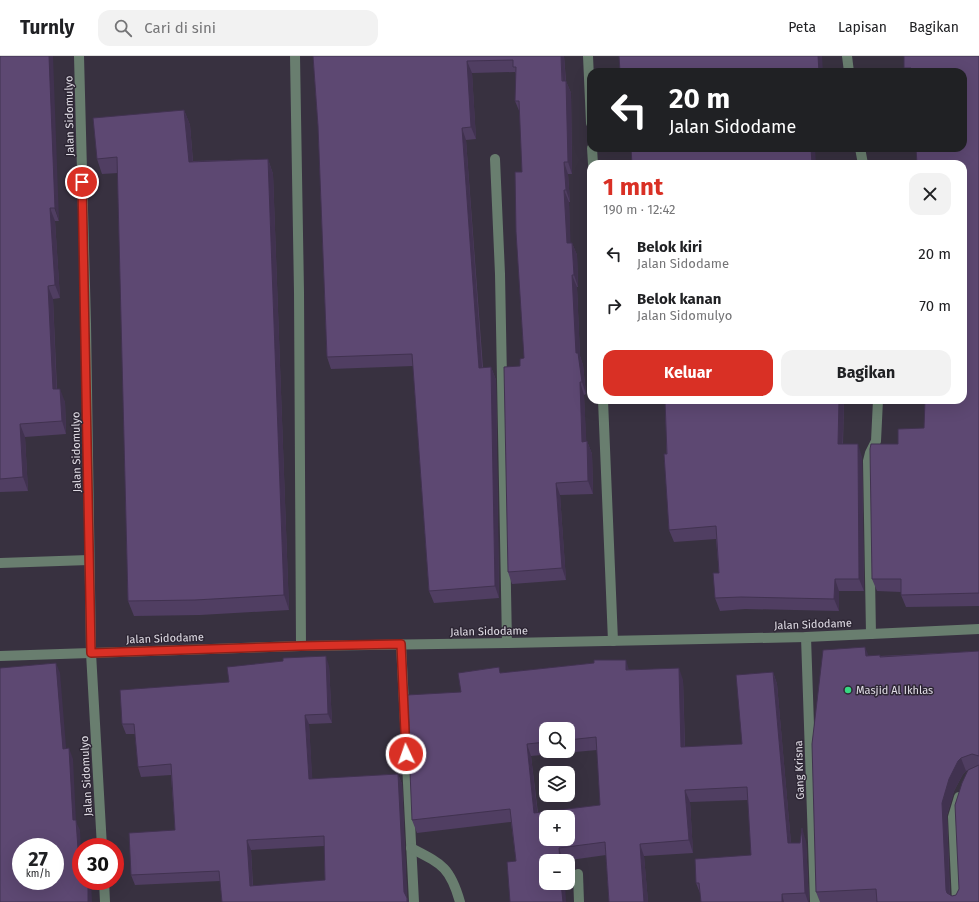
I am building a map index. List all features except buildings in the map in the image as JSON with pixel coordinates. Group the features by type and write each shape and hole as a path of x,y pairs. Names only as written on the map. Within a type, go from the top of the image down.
{"street":[{"name":"Jalan Sidomulyo","path":"79,56 86,324 91,653 101,838"},
{"path":"295,56 299,292 301,646"},
{"path":"588,56 589,68"},
{"path":"847,56 848,68"},
{"path":"495,159 500,274 507,643"},
{"path":"603,404 613,641"},
{"path":"871,634 868,466 870,453 876,441 878,404"},
{"path":"0,563 89,560"},
{"name":"Jalan Sidodame","path":"0,656 301,646 806,637 979,629"},
{"name":"Gang Krisna","path":"806,637 815,902"},
{"path":"401,644 414,902"},
{"path":"957,902 953,817 962,787"},
{"path":"411,848 434,860 448,871 456,888 460,902"},
{"path":"578,874 579,902"},
{"path":"104,890 105,902"}],"place":[{"name":"Masjid Al Ikhlas","path":"848,690"}],"route":[{"path":"82,182 86,324 91,653 401,644 406,754"}]}
